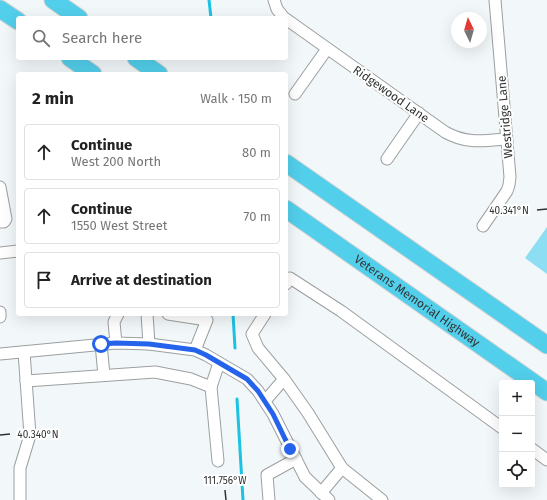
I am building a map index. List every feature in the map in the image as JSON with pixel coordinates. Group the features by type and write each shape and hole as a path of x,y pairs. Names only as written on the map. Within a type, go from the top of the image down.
{"highway":[{"path":"53,0 76,16"},
{"path":"0,9 16,20"},
{"path":"73,60 90,72"},
{"path":"139,60 156,72"},
{"path":"288,164 547,346"},
{"name":"Veterans Memorial Highway","path":"288,210 547,392"}],"street":[{"name":"Ridgewood Lane","path":"274,0 277,9 283,16"},
{"name":"Westridge Lane","path":"482,226 507,191 510,177 495,0"},
{"name":"Ridgewood Lane","path":"288,21 454,137 476,141 506,139"},
{"path":"295,94 327,49"},
{"path":"387,159 419,113"},
{"path":"0,187 6,219 4,222 0,222"},
{"path":"0,253 16,251"},
{"path":"288,281 290,278 341,311 499,426"},
{"path":"0,312 0,317"},
{"path":"116,343 114,322 117,316"},
{"path":"147,316 149,344"},
{"path":"181,316 207,320 195,350"},
{"path":"265,316 252,334 258,348 284,379 308,413 342,468 382,500"},
{"path":"0,354 116,343 149,344 195,350 247,379 258,391 273,414 305,477 325,496 342,468"},
{"path":"101,344 104,375"},
{"path":"20,500 20,468 30,435 24,352"},
{"path":"218,462 212,386 219,363"},
{"path":"26,381 155,372 191,379 212,386"},
{"path":"265,400 284,379"},
{"path":"535,451 547,460"},
{"path":"269,500 267,475 296,459"}],"shaded area":[{"path":"547,227 547,274 525,258"}],"waterway":[{"path":"209,0 211,16"},
{"path":"233,316 235,348"},
{"path":"237,399 243,500"}],"route":[{"path":"101,344 149,344 195,350 206,355 247,379 258,391 273,414 290,449"}]}
